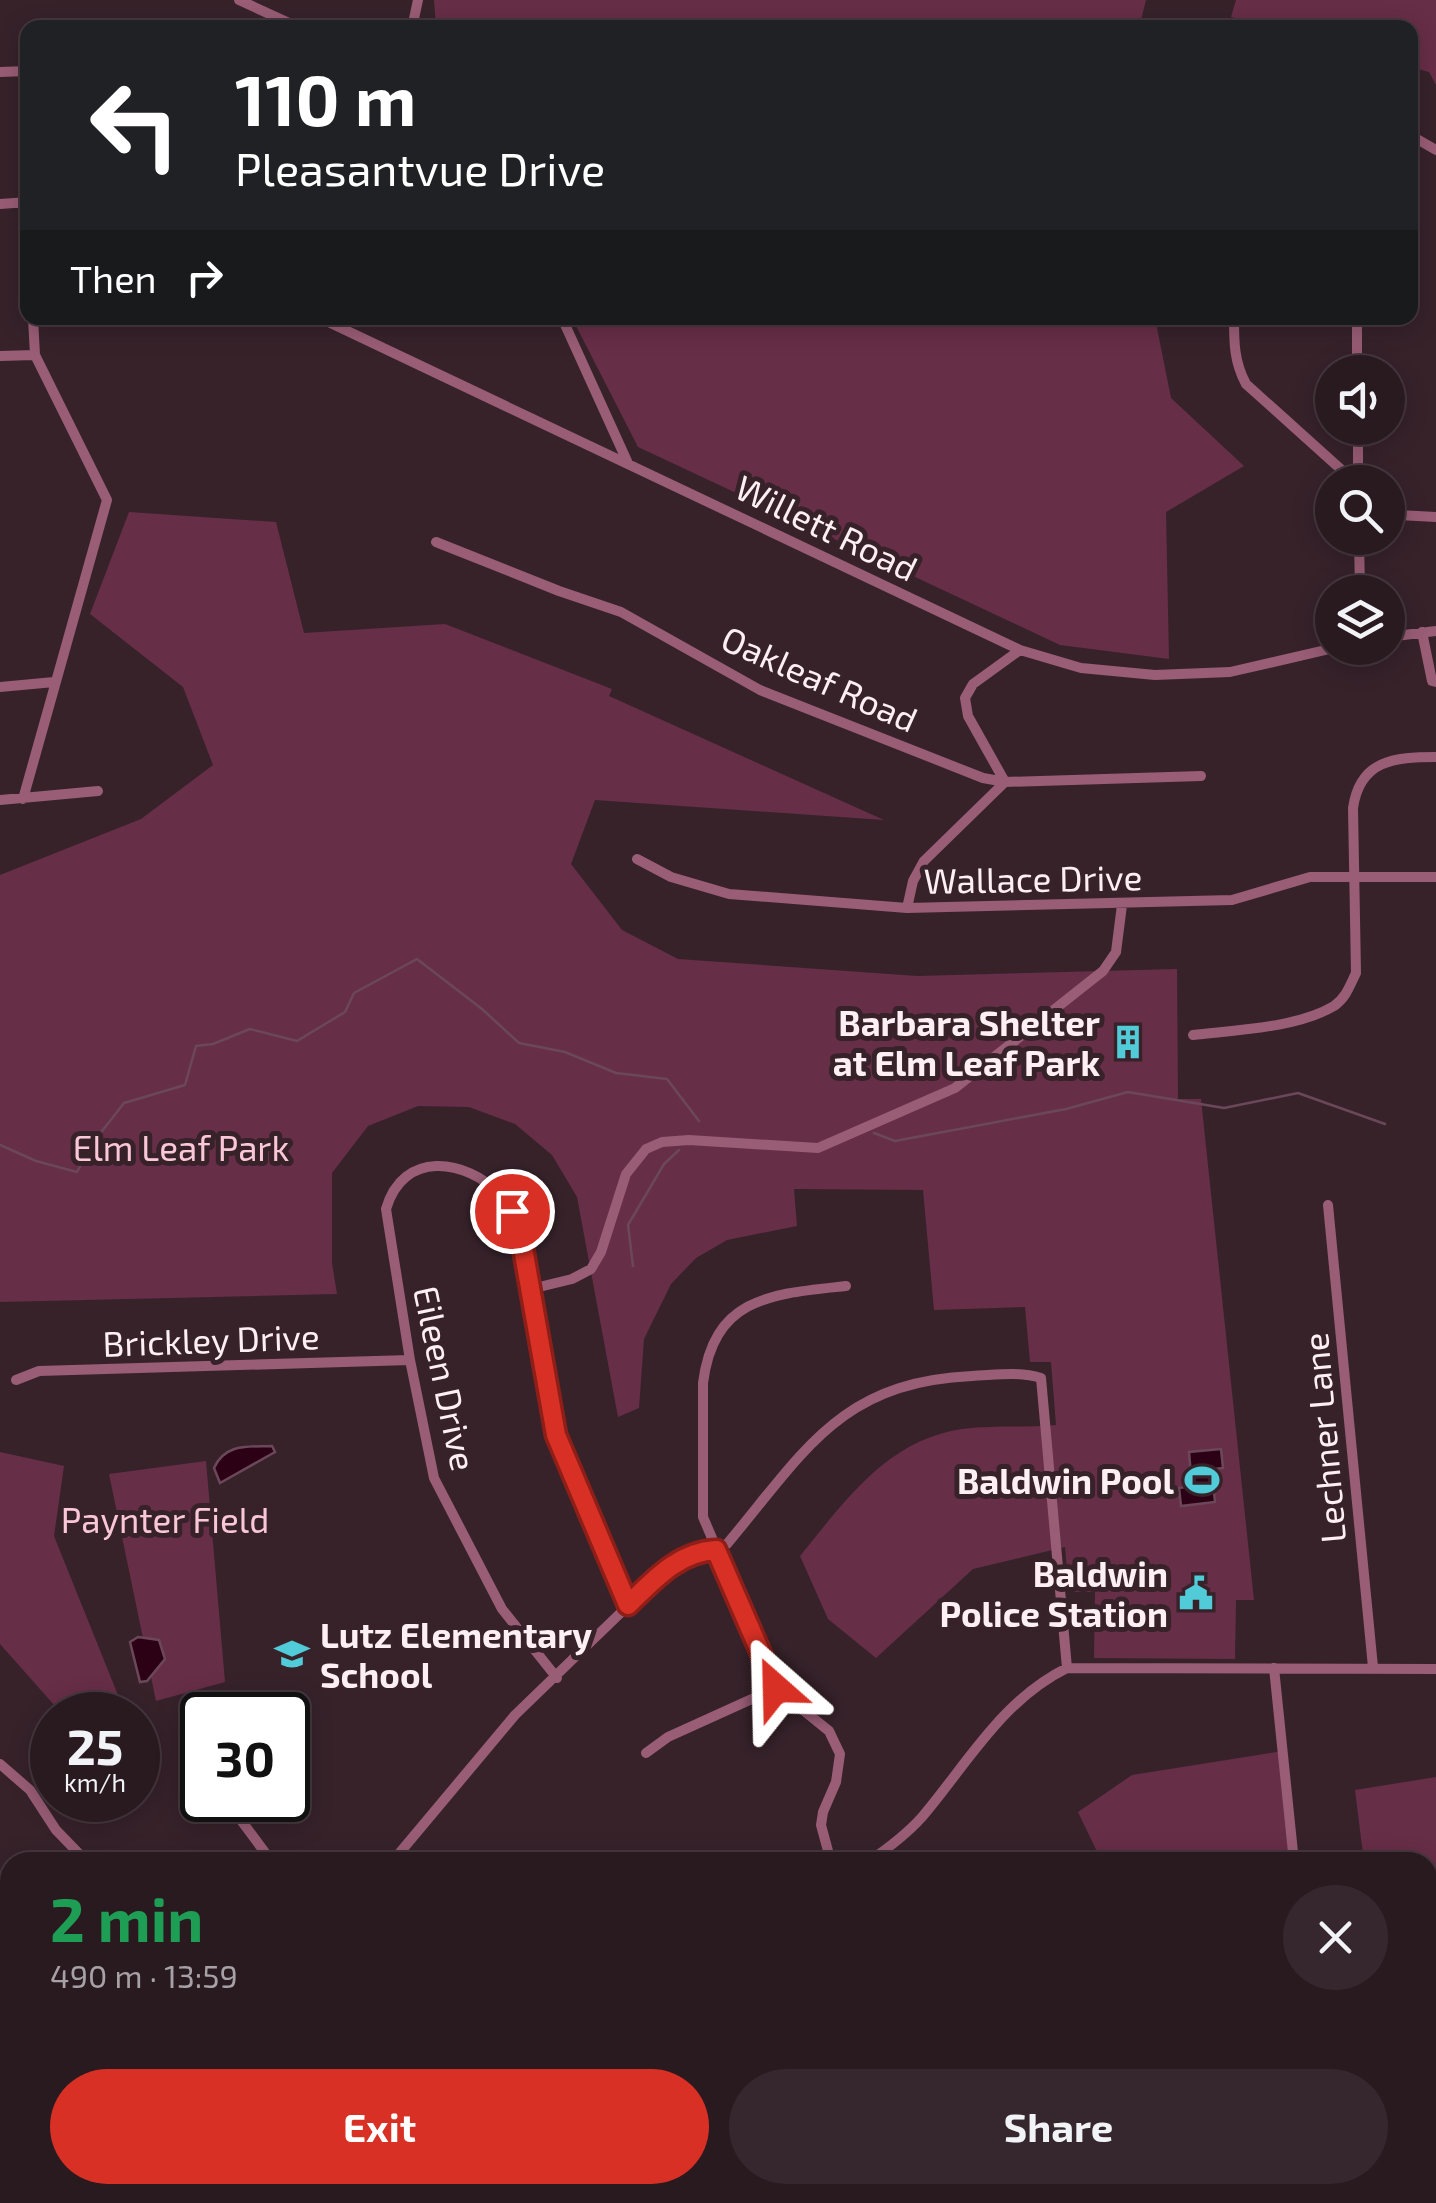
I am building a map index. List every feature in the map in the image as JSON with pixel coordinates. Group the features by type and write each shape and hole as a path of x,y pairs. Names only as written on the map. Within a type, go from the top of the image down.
{"street":[{"path":"239,0 283,20"},
{"path":"22,799 106,500 35,354 33,325"},
{"name":"Willett Road","path":"335,325 1020,650 1081,668 1156,675 1230,672 1315,652"},
{"path":"565,325 627,462"},
{"path":"1234,325 1234,351 1246,384 1337,465"},
{"path":"1357,325 1357,355"},
{"path":"0,356 35,354"},
{"path":"1405,515 1436,517"},
{"name":"Oakleaf Road","path":"436,542 622,612 760,690 984,778 1005,782 1201,776"},
{"path":"1422,632 1432,681 1436,682"},
{"path":"1405,634 1436,632"},
{"path":"908,908 912,880 924,861 1005,782 968,716 965,698 973,684 1020,650"},
{"path":"0,687 54,682"},
{"path":"1193,1035 1281,1022 1334,1006 1346,994 1356,973 1356,789 1370,770 1388,761 1436,757"},
{"path":"0,800 98,791"},
{"name":"Wallace Drive","path":"637,859 670,877 729,894 908,908 1232,900 1310,878 1436,878"},
{"path":"628,1605 556,1435 531,1289 592,1270 626,1174 646,1149 662,1142 688,1140 818,1148 954,1088 1103,971 1116,952 1122,905"},
{"name":"Eileen Drive","path":"531,1289 520,1231 501,1195 464,1170 420,1166 391,1191 386,1208 434,1478 502,1609 557,1678"},
{"name":"Lechner Lane","path":"1328,1204 1372,1667"},
{"path":"828,1852 820,1825 836,1782 840,1754 829,1731 776,1688 703,1516 703,1383 714,1339 730,1316 774,1296 846,1286"},
{"name":"Brickley Drive","path":"16,1380 39,1371 410,1360"},
{"path":"400,1852 516,1716 666,1568 698,1551 716,1550 728,1544 802,1454 856,1404 905,1385 940,1377 1023,1372 1041,1378 1067,1668"},
{"path":"880,1852 919,1820 1017,1701 1042,1680 1067,1668 1436,1669"},
{"path":"1274,1668 1293,1852"},
{"path":"646,1753 668,1737 776,1688"},
{"path":"0,1764 30,1790 56,1830 77,1852"},
{"path":"242,1822 265,1852"}],"green space":[{"path":"434,0 1146,0 1141,20 435,20"},
{"path":"1236,0 1436,0 1436,85 1429,72 1418,69 1418,20 1231,17"},
{"path":"576,325 1156,325 1171,398 1244,466 1166,512 1169,659 1060,645 638,447"},
{"name":"Elm Leaf Park","path":"129,512 276,522 304,633 445,624 612,689 609,696 884,820 595,800 571,864 622,930 678,959 917,976 1177,969 1178,1099 1201,1099 1254,1600 1236,1600 1235,1659 1094,1658 1095,1592 1069,1592 1065,1547 973,1569 876,1658 828,1619 800,1556 870,1476 911,1446 935,1435 974,1428 1056,1425 1051,1362 1030,1362 1025,1307 934,1310 923,1190 794,1189 797,1226 727,1240 696,1258 671,1284 644,1339 639,1408 618,1417 577,1197 552,1155 515,1124 469,1107 418,1106 368,1126 332,1173 332,1263 337,1294 0,1302 0,875 141,819 213,765 183,687 90,614"},
{"path":"0,1452 64,1466 54,1536 117,1692 43,1692 0,1644"},
{"name":"Paynter Field","path":"206,1461 225,1682 160,1700 160,1692 154,1692 109,1474"},
{"path":"1283,1751 1292,1852 1097,1852 1078,1812 1132,1775"},
{"path":"1436,1777 1436,1852 1363,1852 1355,1790"}],"shaded area":[{"path":"272,1446 275,1452 220,1483 214,1468 224,1454 238,1448"},
{"name":"Baldwin Pool","path":"1221,1449 1223,1468 1206,1470 1212,1472 1215,1502 1181,1506 1179,1488 1192,1486 1189,1452"},
{"path":"138,1637 159,1640 165,1659 147,1681 140,1682 130,1642"}],"waterway":[{"path":"0,1145 36,1161 77,1172 95,1140 124,1103 185,1085 196,1046 213,1044 250,1029 297,1041 345,1012 354,993 417,959 519,1043 565,1052 616,1073 667,1079 699,1121"},
{"path":"874,1133 895,1141 1066,1109 1128,1092 1224,1108 1298,1093 1385,1124"},
{"path":"633,1266 628,1225 664,1164 679,1150"}],"place":[{"name":"Barbara Shelter at Elm Leaf Park","path":"1128,1042"},
{"name":"Baldwin Pool","path":"1202,1480"},
{"name":"Baldwin Police Station","path":"1196,1593"},
{"name":"Lutz Elementary School","path":"292,1654"}],"route":[{"path":"512,1211 520,1231 556,1435 628,1605 666,1568 698,1551 716,1550 776,1688"}]}
